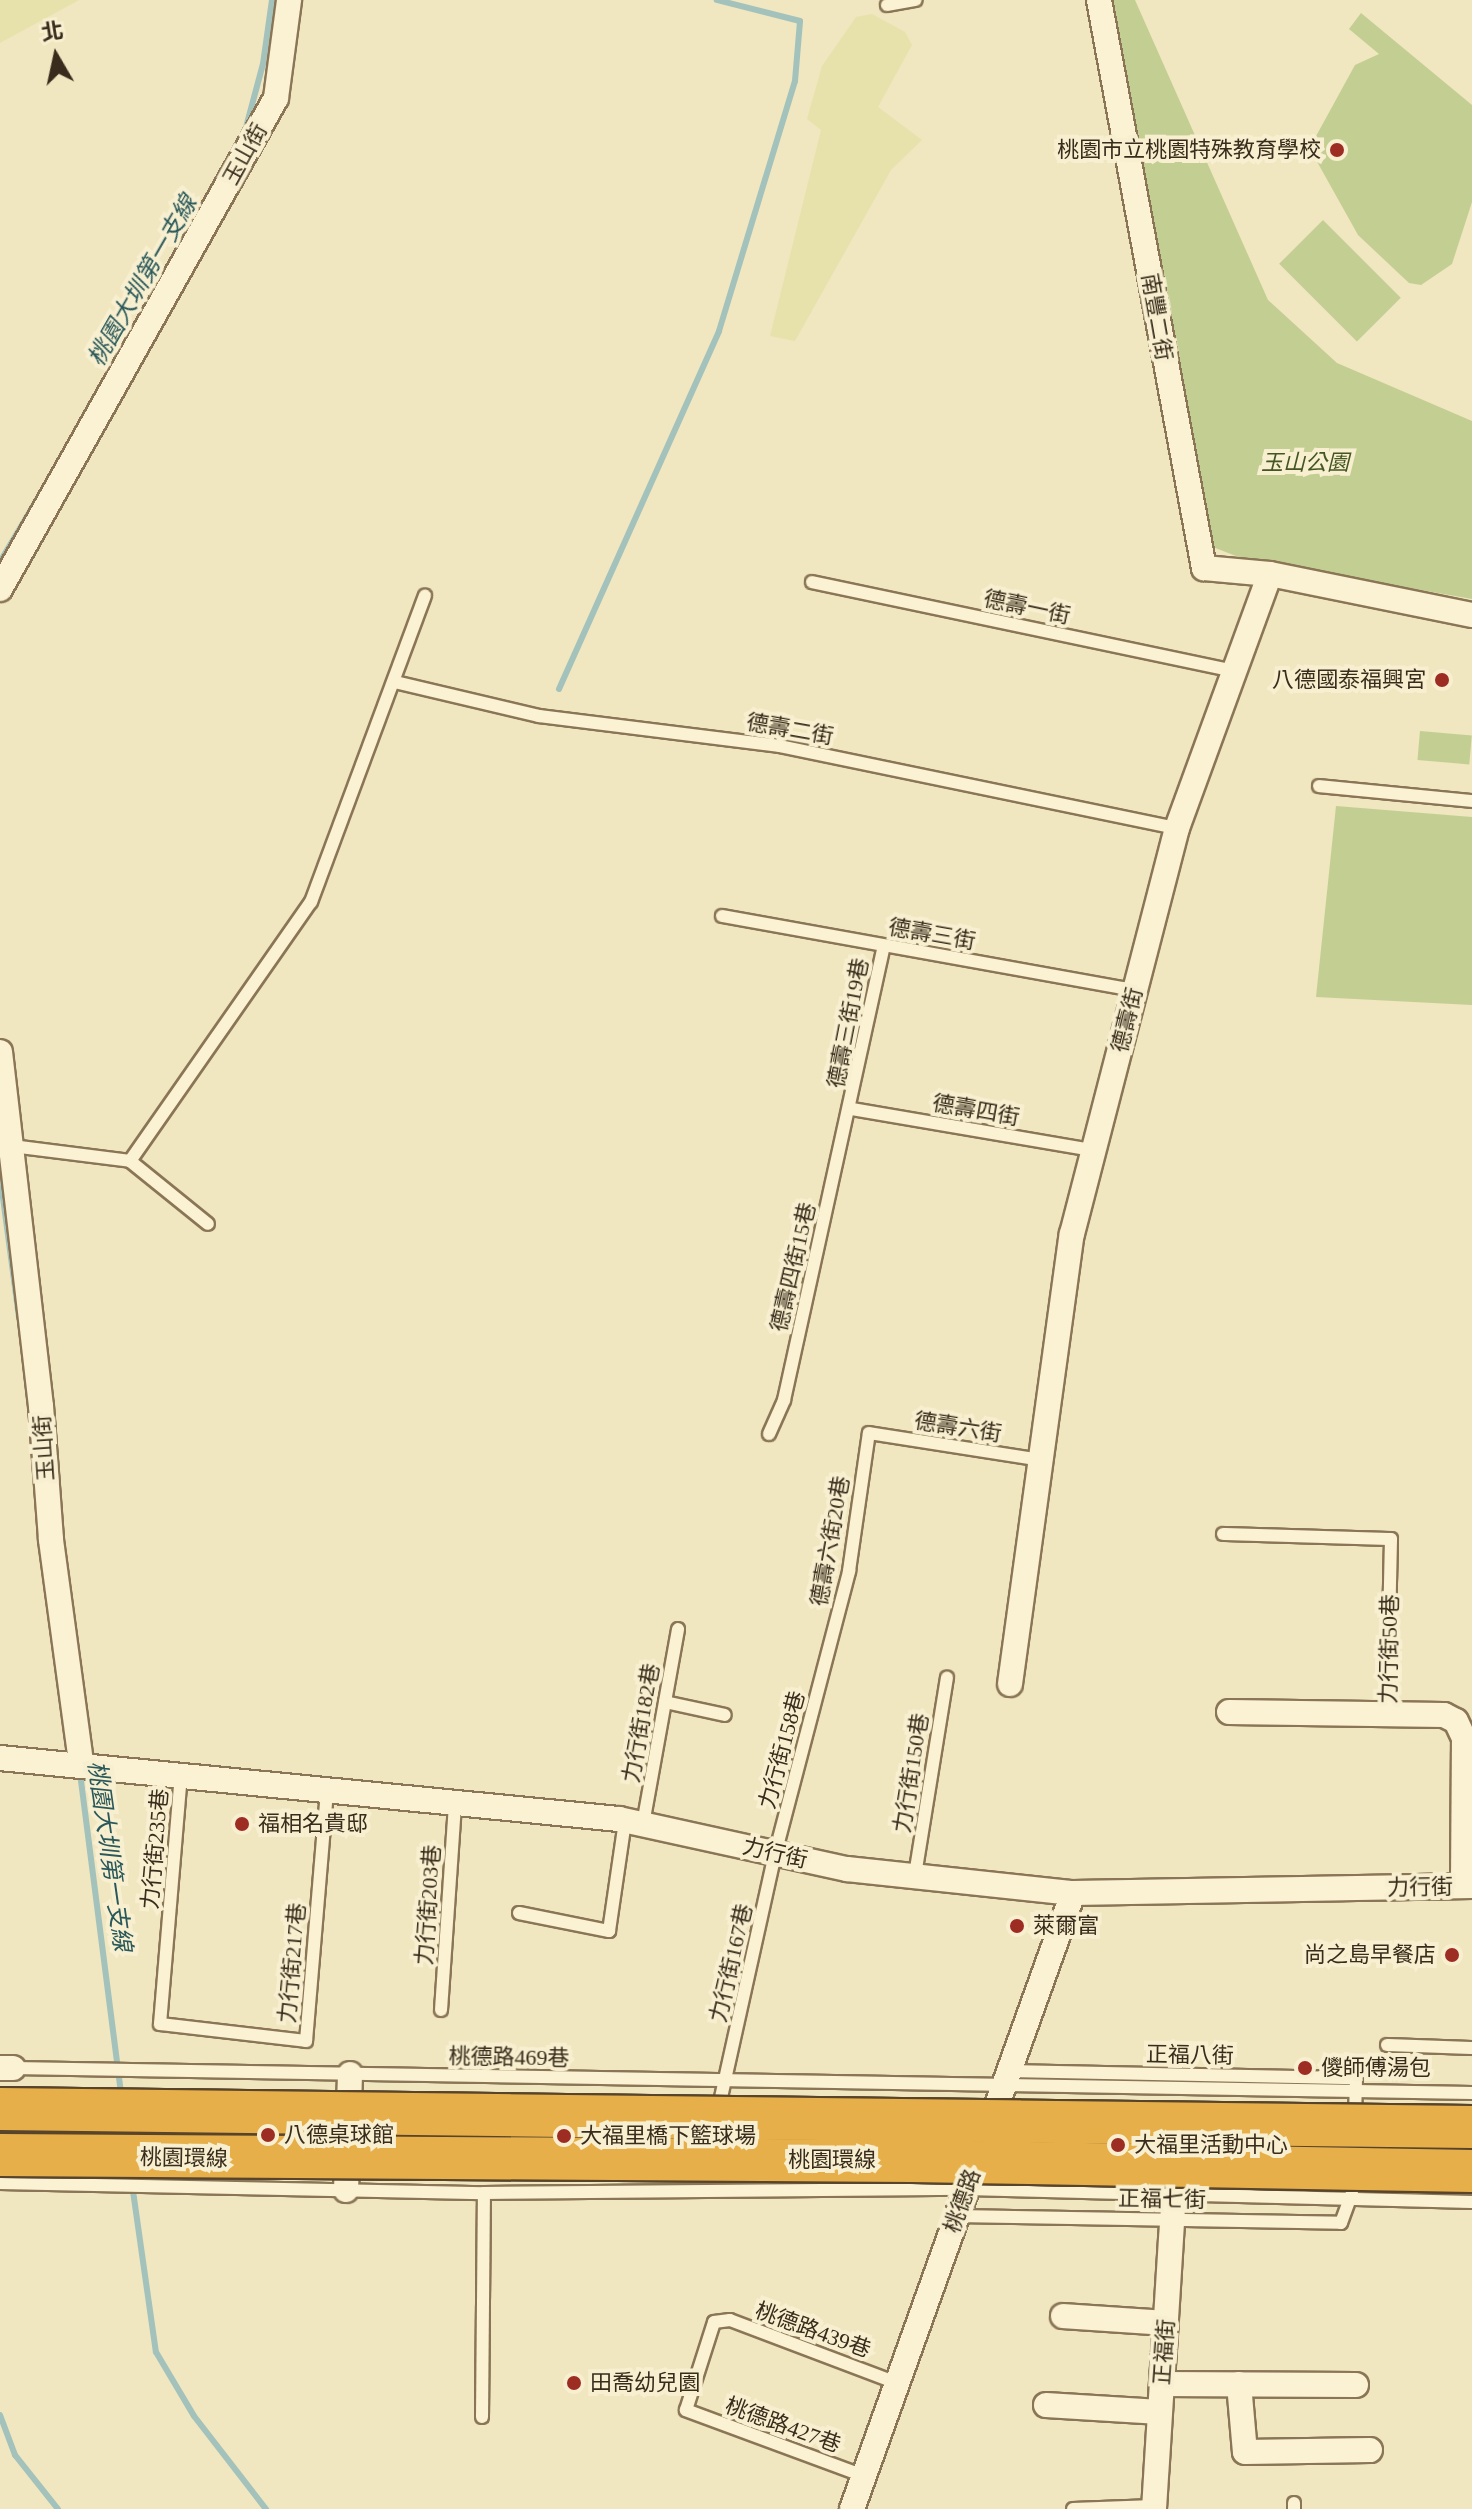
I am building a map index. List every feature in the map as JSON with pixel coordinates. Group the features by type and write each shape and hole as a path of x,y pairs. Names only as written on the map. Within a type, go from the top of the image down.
{"highway":[{"name":"桃園環線","path":"0,2109 1472,2127"},
{"name":"桃園環線","path":"0,2155 912,2161 1472,2171"}],"street":[{"name":"玉山街","path":"0,589 276,98 289,0"},
{"name":"南豐二街","path":"1099,0 1204,568 1270,574"},
{"path":"1270,574 1472,615"},
{"name":"德壽街","path":"1010,1684 1072,1234 1177,828 1270,574"},
{"name":"玉山街","path":"0,1052 51,1540 81,1763"},
{"path":"1229,1712 1387,1715"},
{"name":"力行街50巷","path":"1387,1715 1444,1715 1456,1721 1464,1738 1467,1886"},
{"path":"0,1758 81,1763"},
{"name":"力行街","path":"81,1763 634,1822 847,1869 1073,1893 1467,1886"},
{"name":"桃德路","path":"852,2509 1073,1893"},
{"path":"346,2190 350,2074"},
{"name":"正福街","path":"1154,2507 1174,2194"},
{"path":"1063,2316 1166,2323"},
{"path":"1162,2384 1356,2385"},
{"path":"1239,2384 1245,2452 1370,2450"},
{"path":"1046,2405 1160,2412"}],"lane":[{"path":"887,5 916,0"},
{"name":"德壽一街","path":"812,582 1234,671"},
{"path":"130,1161 311,902 425,596"},
{"name":"德壽二街","path":"395,682 539,716 780,746 1177,828"},
{"path":"1319,786 1472,801"},
{"name":"德壽三街","path":"722,916 1135,990"},
{"name":"德壽三街19巷","path":"852,1109 884,946"},
{"name":"德壽四街","path":"852,1109 1093,1150"},
{"name":"德壽四街15巷","path":"769,1434 784,1400 852,1109"},
{"path":"12,1146 130,1161 208,1224"},
{"name":"德壽六街","path":"869,1433 1041,1460"},
{"name":"德壽六街20巷","path":"827,1655 849,1571 869,1433"},
{"name":"力行街50巷","path":"1223,1534 1391,1539 1387,1715"},
{"name":"力行街182巷","path":"519,1913 609,1931 665,1702 678,1629"},
{"name":"力行街158巷","path":"775,1854 827,1655"},
{"name":"力行街150巷","path":"915,1875 947,1678"},
{"path":"665,1702 725,1715"},
{"name":"力行街235巷","path":"160,2024 181,1774"},
{"name":"力行街217巷","path":"160,2024 306,2041 327,1789"},
{"name":"力行街203巷","path":"441,2010 455,1802"},
{"name":"力行街167巷","path":"713,2136 775,1854"},
{"path":"1387,2045 1472,2048"},
{"name":"桃德路469巷","path":"6,2068 724,2081 1006,2078"},
{"name":"正福八街","path":"1006,2078 1356,2078 1357,2091"},
{"path":"1354,2137 1357,2091 1472,2093"},
{"path":"702,2191 711,2150"},
{"path":"1352,2199 1354,2153"},
{"path":"0,2183 484,2193 967,2189 1472,2202"},
{"path":"482,2417 484,2193"},
{"name":"正福七街","path":"957,2216 1341,2223 1352,2199"},
{"name":"桃德路439巷","path":"714,2322 730,2320 897,2383"},
{"name":"桃德路427巷","path":"714,2322 686,2410 864,2476"},
{"path":"1073,2509 1154,2507"}],"shaded area":[{"path":"0,0 79,0 0,43"},
{"path":"872,14 905,32 912,45 878,107 922,140 891,170 795,341 770,336 821,130 807,119 822,66 856,17"}],"green space":[{"name":"玉山公園","path":"1110,0 1135,0 1268,300 1337,363 1472,421 1472,599 1244,559 1210,546"},
{"path":"1361,13 1472,105 1472,202 1452,264 1421,285 1409,283 1358,235 1315,158 1315,138 1355,65 1379,54 1349,29"},
{"path":"1323,220 1401,298 1357,342 1279,264"},
{"path":"1420,731 1472,736 1469,764 1417,760"},
{"path":"1336,806 1472,817 1472,1005 1316,997"}],"waterway":[{"name":"桃園大圳第一支線","path":"245,131 263,64 272,0"},
{"path":"559,689 719,331 795,81 800,21 717,0"},
{"name":"桃園大圳第一支線","path":"0,562 39,496"},
{"name":"桃園大圳第一支線","path":"0,1175 19,1318"},
{"name":"桃園大圳第一支線","path":"80,1773 121,2095"},
{"name":"桃園大圳第一支線","path":"130,2170 156,2352 194,2416 266,2509"},
{"path":"0,2415 15,2455 58,2509"}],"place":[{"name":"桃園市立桃園特殊教育學校","path":"1337,150"},
{"name":"八德國泰福興宮","path":"1442,680"},
{"name":"福相名貴邸","path":"242,1824"},
{"name":"萊爾富","path":"1017,1926"},
{"name":"尚之島早餐店","path":"1452,1955"},
{"name":"儍師傅湯包","path":"1305,2068"},
{"name":"八德桌球館","path":"268,2135"},
{"name":"大福里橋下籃球場","path":"564,2136"},
{"name":"大福里活動中心","path":"1118,2145"},
{"name":"田喬幼兒園","path":"574,2383"}]}
